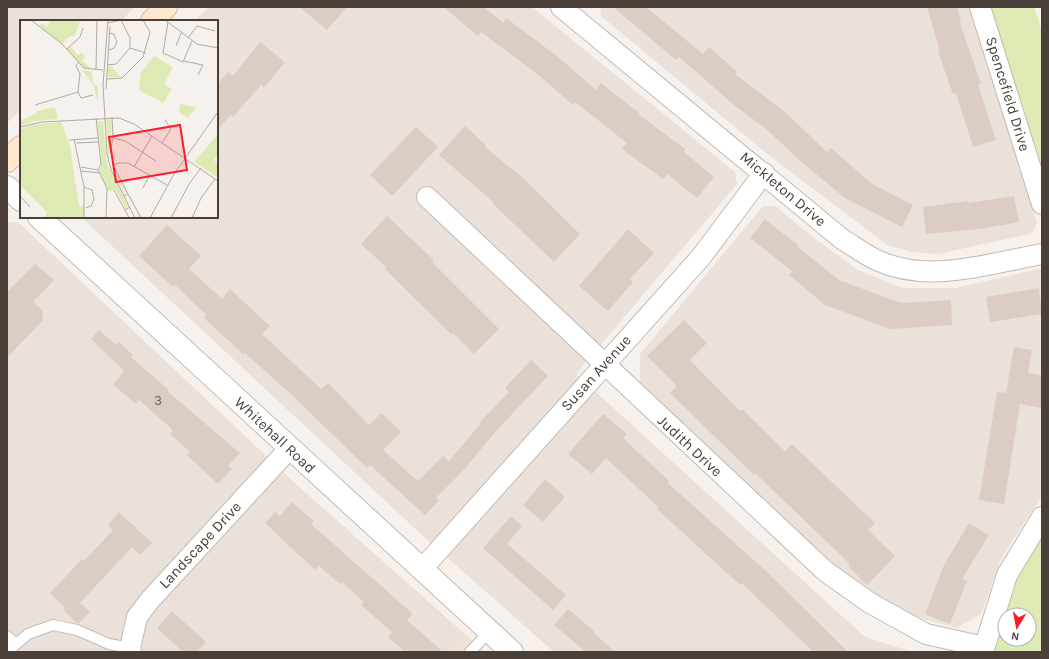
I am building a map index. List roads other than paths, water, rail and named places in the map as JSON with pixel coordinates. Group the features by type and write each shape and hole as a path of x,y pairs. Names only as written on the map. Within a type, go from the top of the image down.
{"main road":[{"path":"153,20 166,7"},
{"path":"7,161 20,149"}],"street":[{"name":"Mickleton Drive","path":"561,7 764,173 842,239 879,261 912,271 959,270 1042,254"},
{"name":"Spencefield Drive","path":"980,7 1042,204"},
{"name":"Susan Avenue","path":"422,569 603,364 701,257 764,173"},
{"path":"7,187 20,199"},
{"name":"Judith Drive","path":"427,197 825,571 870,603 926,634 984,649"},
{"name":"Whitehall Road","path":"40,218 289,449 512,652"},
{"name":"Landscape Drive","path":"130,650 137,617 150,600 289,449"},
{"path":"984,649 1007,575 1042,517"}],"lane":[{"path":"7,652 28,634 53,625 77,630 109,644 130,650"},
{"path":"470,652 490,631"},
{"path":"7,636 16,643"}]}
